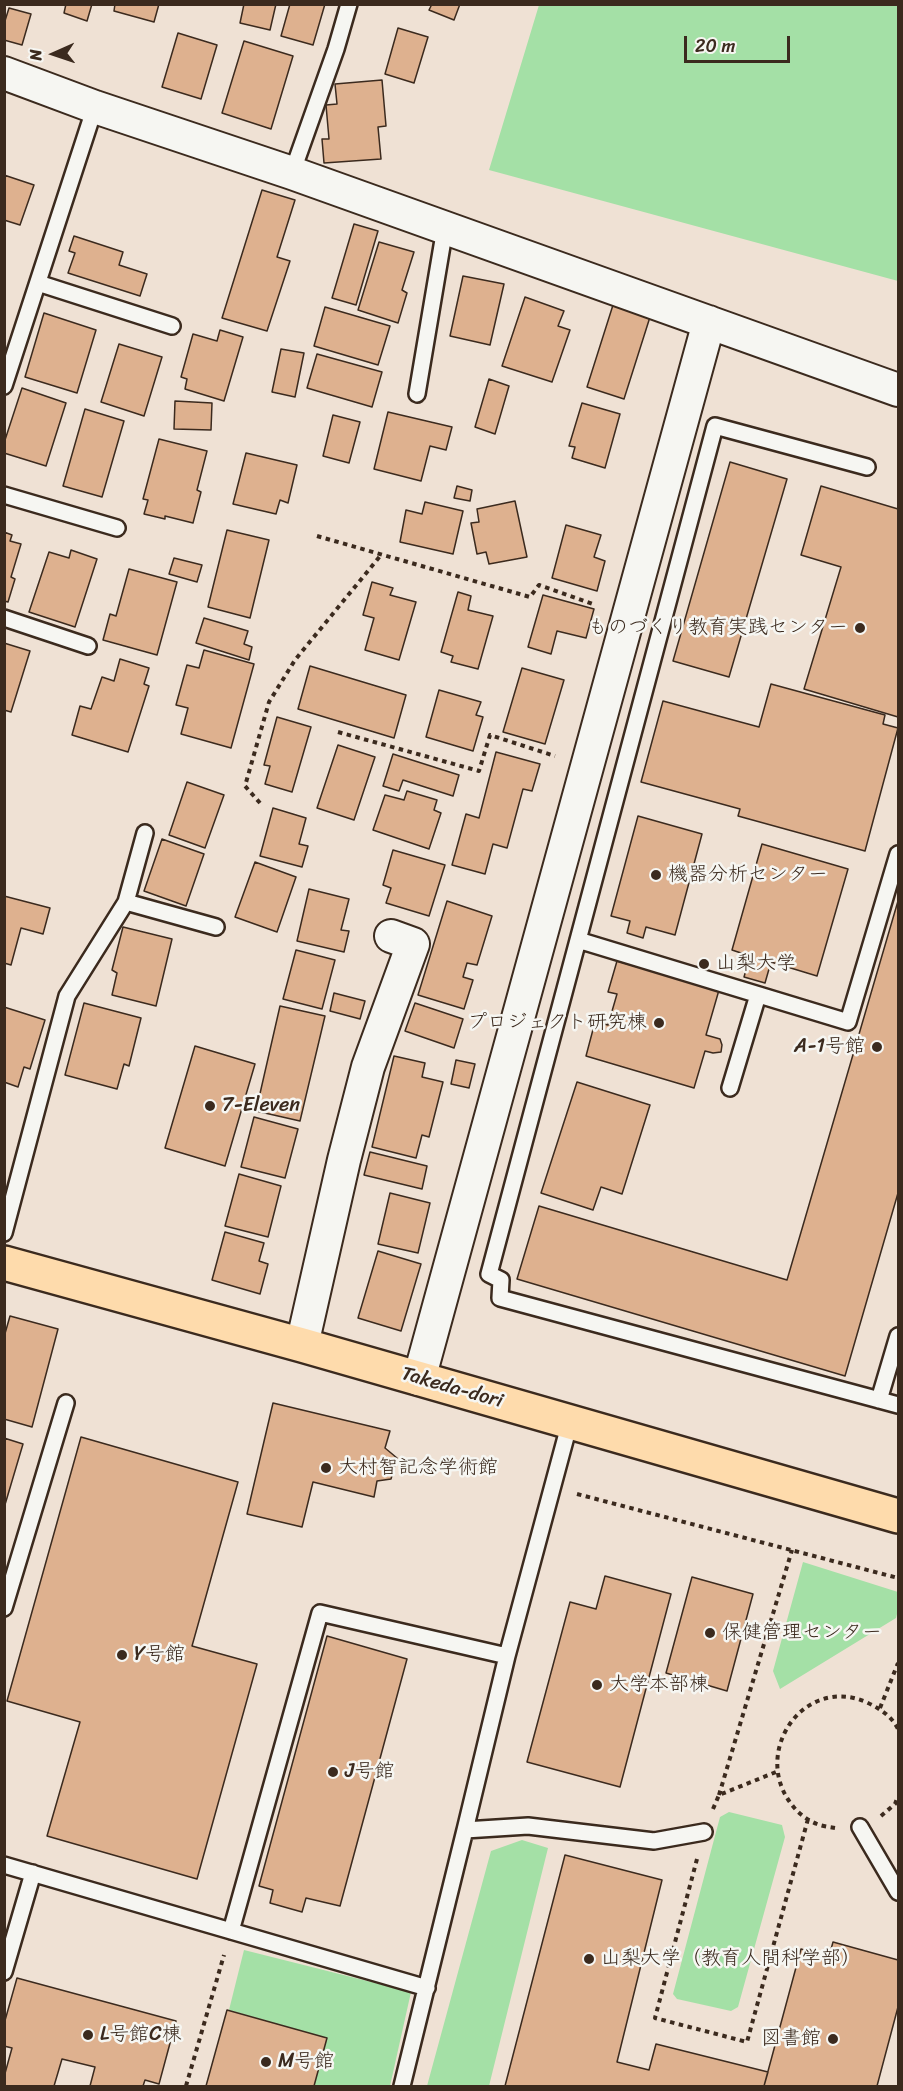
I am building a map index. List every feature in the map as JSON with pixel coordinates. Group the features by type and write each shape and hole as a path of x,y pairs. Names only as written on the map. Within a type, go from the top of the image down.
{"main road":[{"name":"Takeda-dori","path":"4,1263 898,1516"}],"street":[{"path":"4,74 292,173 898,390"},
{"path":"418,1379 709,322"},
{"path":"302,1346 344,1160 368,1067 413,944 391,936"}],"lane":[{"path":"292,173 336,49 349,4"},
{"path":"4,386 95,107"},
{"path":"417,394 445,228"},
{"path":"38,283 172,326"},
{"path":"867,467 715,426 489,1274 501,1280 500,1298 898,1405"},
{"path":"4,495 117,528"},
{"path":"4,618 88,646"},
{"path":"4,1233 67,996 126,902 145,833"},
{"path":"578,940 848,1022 898,854"},
{"path":"126,902 216,927"},
{"path":"730,1088 758,995"},
{"path":"879,1400 898,1336"},
{"path":"4,1608 66,1403"},
{"path":"402,2086 507,1656 570,1422"},
{"path":"231,1931 320,1613 507,1656"},
{"path":"465,1830 528,1826 654,1841 704,1832"},
{"path":"860,1827 898,1892"},
{"path":"4,1865 427,1988"},
{"path":"4,1972 33,1873"}],"path":[{"path":"317,536 530,597 539,585 628,616"},
{"path":"260,803 245,786 269,702 295,660 381,555"},
{"path":"338,732 479,771 490,735 587,766"},
{"path":"552,1488 898,1578"},
{"path":"792,1550 719,1795 704,1832 656,2018 747,2042 808,1819"},
{"path":"880,1708 898,1663"},
{"path":"898,1729 880,1708 861,1699 840,1696 818,1701 800,1712 785,1729 777,1750 776,1772 783,1794 798,1812 817,1824 839,1829 860,1827 879,1818 895,1804 898,1796"},
{"path":"719,1795 776,1772"},
{"path":"186,2086 231,1931"}],"green space":[{"path":"539,5 898,5 898,281 489,170"},
{"path":"803,1562 898,1592 898,1610 896,1618 780,1689 773,1671"},
{"path":"729,1812 782,1825 785,1837 738,2007 731,2011 677,1999 673,1994 720,1817"},
{"path":"522,1840 548,1848 489,2086 427,2086 491,1851"},
{"path":"244,1950 411,1992 390,2086 314,2086 327,2038 229,2010"}],"building":[{"path":"66,4 92,4 87,21 64,13"},
{"path":"115,4 159,4 154,22 114,11"},
{"path":"244,4 276,4 270,30 240,23"},
{"path":"290,4 325,4 313,45 281,36"},
{"path":"432,4 460,4 454,20 429,10"},
{"path":"9,8 31,14 22,45 4,40 4,24"},
{"path":"398,28 428,37 414,83 385,74"},
{"path":"178,33 217,45 201,99 162,87"},
{"path":"244,41 293,56 271,129 222,113"},
{"path":"382,80 386,126 378,127 381,159 324,163 322,139 329,139 326,105 337,104 335,84"},
{"path":"4,175 34,185 20,225 4,220"},
{"path":"262,190 295,200 277,257 290,261 267,331 222,318"},
{"path":"354,224 378,231 356,305 332,298"},
{"path":"74,236 123,252 119,265 147,274 140,296 68,273 75,253 69,251"},
{"path":"379,242 414,252 402,290 407,293 398,323 358,310"},
{"path":"463,276 504,284 490,345 450,336"},
{"path":"525,297 564,311 558,326 570,330 552,382 502,366"},
{"path":"613,305 650,317 624,399 587,387"},
{"path":"325,307 390,326 378,365 314,346"},
{"path":"44,313 96,330 77,393 25,377"},
{"path":"220,330 243,337 224,401 185,389 187,379 181,377 193,334 217,341"},
{"path":"119,344 162,357 144,416 101,402"},
{"path":"281,349 304,353 295,397 272,392"},
{"path":"317,354 382,372 372,407 307,388"},
{"path":"489,379 509,386 495,434 475,427"},
{"path":"22,388 66,403 46,466 4,453 4,443"},
{"path":"175,401 212,403 211,430 174,429"},
{"path":"582,403 620,414 605,468 572,458 575,447 569,446"},
{"path":"85,409 124,421 102,497 63,486"},
{"path":"388,412 452,427 446,450 430,446 421,481 374,469"},
{"path":"333,415 360,422 349,463 323,456"},
{"path":"159,439 207,451 197,490 201,492 193,523 165,516 165,519 144,514 148,500 143,499"},
{"path":"246,453 297,465 288,503 280,500 276,514 233,504"},
{"path":"730,462 787,479 729,677 673,661"},
{"path":"457,486 472,490 470,501 454,498"},
{"name":"ものづくり教育実践センター","path":"821,486 898,509 898,717 804,689 841,567 801,555"},
{"path":"515,501 527,557 489,564 486,552 477,554 471,523 479,522 477,509"},
{"path":"425,502 463,511 453,554 400,542 406,510 422,514"},
{"path":"566,525 601,535 594,557 605,561 597,591 552,578"},
{"path":"227,530 269,540 250,618 208,607"},
{"path":"4,532 12,535 10,541 21,544 11,577 15,579 8,602 4,601"},
{"path":"71,550 97,559 75,627 29,612 49,552 69,558"},
{"path":"174,558 202,565 197,582 169,574"},
{"path":"129,569 177,582 157,655 103,640 110,614 116,616"},
{"path":"372,582 393,588 390,595 416,602 399,660 365,650 374,618 363,615"},
{"path":"458,592 471,596 468,610 493,616 478,669 451,662 453,656 441,652"},
{"path":"543,595 594,609 586,638 557,631 551,654 528,647"},
{"path":"204,618 248,631 244,644 252,647 249,660 196,643"},
{"path":"4,643 30,651 11,712 4,710"},
{"path":"204,650 254,664 231,748 181,734 188,708 176,705 187,665 199,668"},
{"path":"120,659 149,668 144,684 149,686 128,752 72,735 80,706 91,709 102,677 114,681"},
{"path":"310,666 406,695 394,738 298,709"},
{"path":"522,668 564,680 545,744 503,732"},
{"path":"771,684 885,715 883,724 898,728 865,851 738,816 740,809 641,782 663,701 759,727"},
{"path":"439,690 481,702 476,715 483,717 473,751 426,737"},
{"path":"277,717 311,727 292,792 265,784 270,766 264,765"},
{"path":"338,745 375,757 354,820 317,808"},
{"path":"496,752 540,764 532,791 523,789 507,848 493,844 485,874 452,865 466,814 479,818"},
{"path":"393,754 459,775 453,796 403,780 399,791 383,786"},
{"path":"187,782 224,795 205,848 169,835"},
{"path":"407,791 437,800 434,810 441,813 429,849 373,830 385,795 404,800"},
{"path":"273,808 306,818 299,844 308,846 302,867 260,856"},
{"name":"機器分析センター","path":"638,816 702,834 675,935 646,927 643,938 627,933 630,921 611,916"},
{"path":"162,839 204,854 186,906 144,891"},
{"path":"762,844 848,869 817,976 771,962 765,983 744,977 750,956 732,950"},
{"path":"393,850 445,865 429,916 386,903 391,888 383,885"},
{"path":"255,862 296,877 277,932 235,917"},
{"path":"309,889 349,899 341,930 349,931 344,952 297,941"},
{"path":"4,896 50,908 43,934 21,928 11,965 4,963"},
{"path":"447,901 492,916 477,965 467,963 463,977 473,980 464,1009 418,995"},
{"name":"A-1号館","path":"898,901 898,1193 845,1376 517,1279 539,1206 787,1280"},
{"path":"123,927 172,939 156,1006 112,995 117,973 112,970"},
{"path":"296,950 335,960 322,1009 283,999"},
{"name":"プロジェクト研究棟","path":"617,961 719,990 706,1035 720,1039 721,1052 705,1051 694,1088 586,1056 595,1022 608,1025 617,994 608,992"},
{"path":"334,993 365,1001 360,1019 330,1011"},
{"path":"84,1003 141,1018 129,1066 124,1064 117,1089 65,1075"},
{"path":"415,1003 463,1019 454,1048 405,1031"},
{"path":"280,1006 325,1016 300,1121 256,1111"},
{"path":"4,1007 45,1020 30,1069 24,1067 18,1087 4,1082"},
{"name":"7-Eleven","path":"195,1046 255,1064 225,1166 165,1148"},
{"path":"394,1056 425,1063 422,1077 443,1082 429,1137 422,1135 416,1158 372,1147"},
{"path":"456,1060 475,1064 469,1088 451,1084"},
{"path":"577,1082 650,1105 622,1194 601,1187 593,1210 541,1193"},
{"path":"254,1117 298,1129 285,1178 241,1167"},
{"path":"370,1152 427,1166 422,1189 364,1175"},
{"path":"239,1174 281,1186 268,1237 225,1226"},
{"path":"390,1193 430,1203 418,1253 378,1244"},
{"path":"225,1232 264,1243 259,1261 268,1264 260,1294 212,1280"},
{"path":"378,1251 421,1264 401,1331 358,1318"},
{"path":"10,1316 58,1329 32,1427 4,1419 4,1337"},
{"name":"大村智記念学術館","path":"273,1403 390,1431 385,1448 397,1458 391,1479 377,1481 374,1497 313,1482 302,1527 247,1514"},
{"name":"Y号館","path":"81,1437 238,1482 192,1646 257,1664 197,1879 47,1836 80,1722 7,1701"},
{"path":"4,1438 23,1444 4,1508"},
{"name":"大学本部棟","path":"605,1576 671,1594 620,1787 527,1762 570,1602 596,1609"},
{"name":"保健管理センター","path":"692,1577 753,1594 727,1691 666,1673"},
{"name":"J号館","path":"327,1636 407,1659 340,1906 306,1898 302,1912 270,1903 273,1890 259,1886"},
{"path":"565,1855 662,1880 617,2062 649,2070 656,2044 768,2072 764,2086 505,2086"},
{"name":"図書館","path":"833,1942 898,1960 898,2007 877,2086 764,2086 801,1949 829,1957"},
{"name":"L号館C棟","path":"17,1978 176,2021 159,2084 145,2080 143,2086 90,2086 95,2067 62,2059 54,2086 4,2086 4,2077 12,2048 4,2046 4,2024"},
{"name":"M号館","path":"227,2010 327,2038 314,2086 206,2086"}],"place":[{"name":"ものづくり教育実践センター","path":"860,628"},
{"name":"機器分析センター","path":"656,875"},
{"name":"山梨大学","path":"704,964"},
{"name":"プロジェクト研究棟","path":"659,1023"},
{"name":"A-1号館","path":"877,1047"},
{"name":"7-Eleven","path":"210,1106"},
{"name":"大村智記念学術館","path":"326,1468"},
{"name":"保健管理センター","path":"710,1633"},
{"name":"Y号館","path":"122,1655"},
{"name":"大学本部棟","path":"597,1685"},
{"name":"J号館","path":"333,1772"},
{"name":"山梨大学（教育人間科学部）","path":"589,1959"},
{"name":"L号館C棟","path":"88,2035"},
{"name":"図書館","path":"833,2039"},
{"name":"M号館","path":"266,2062"}]}
